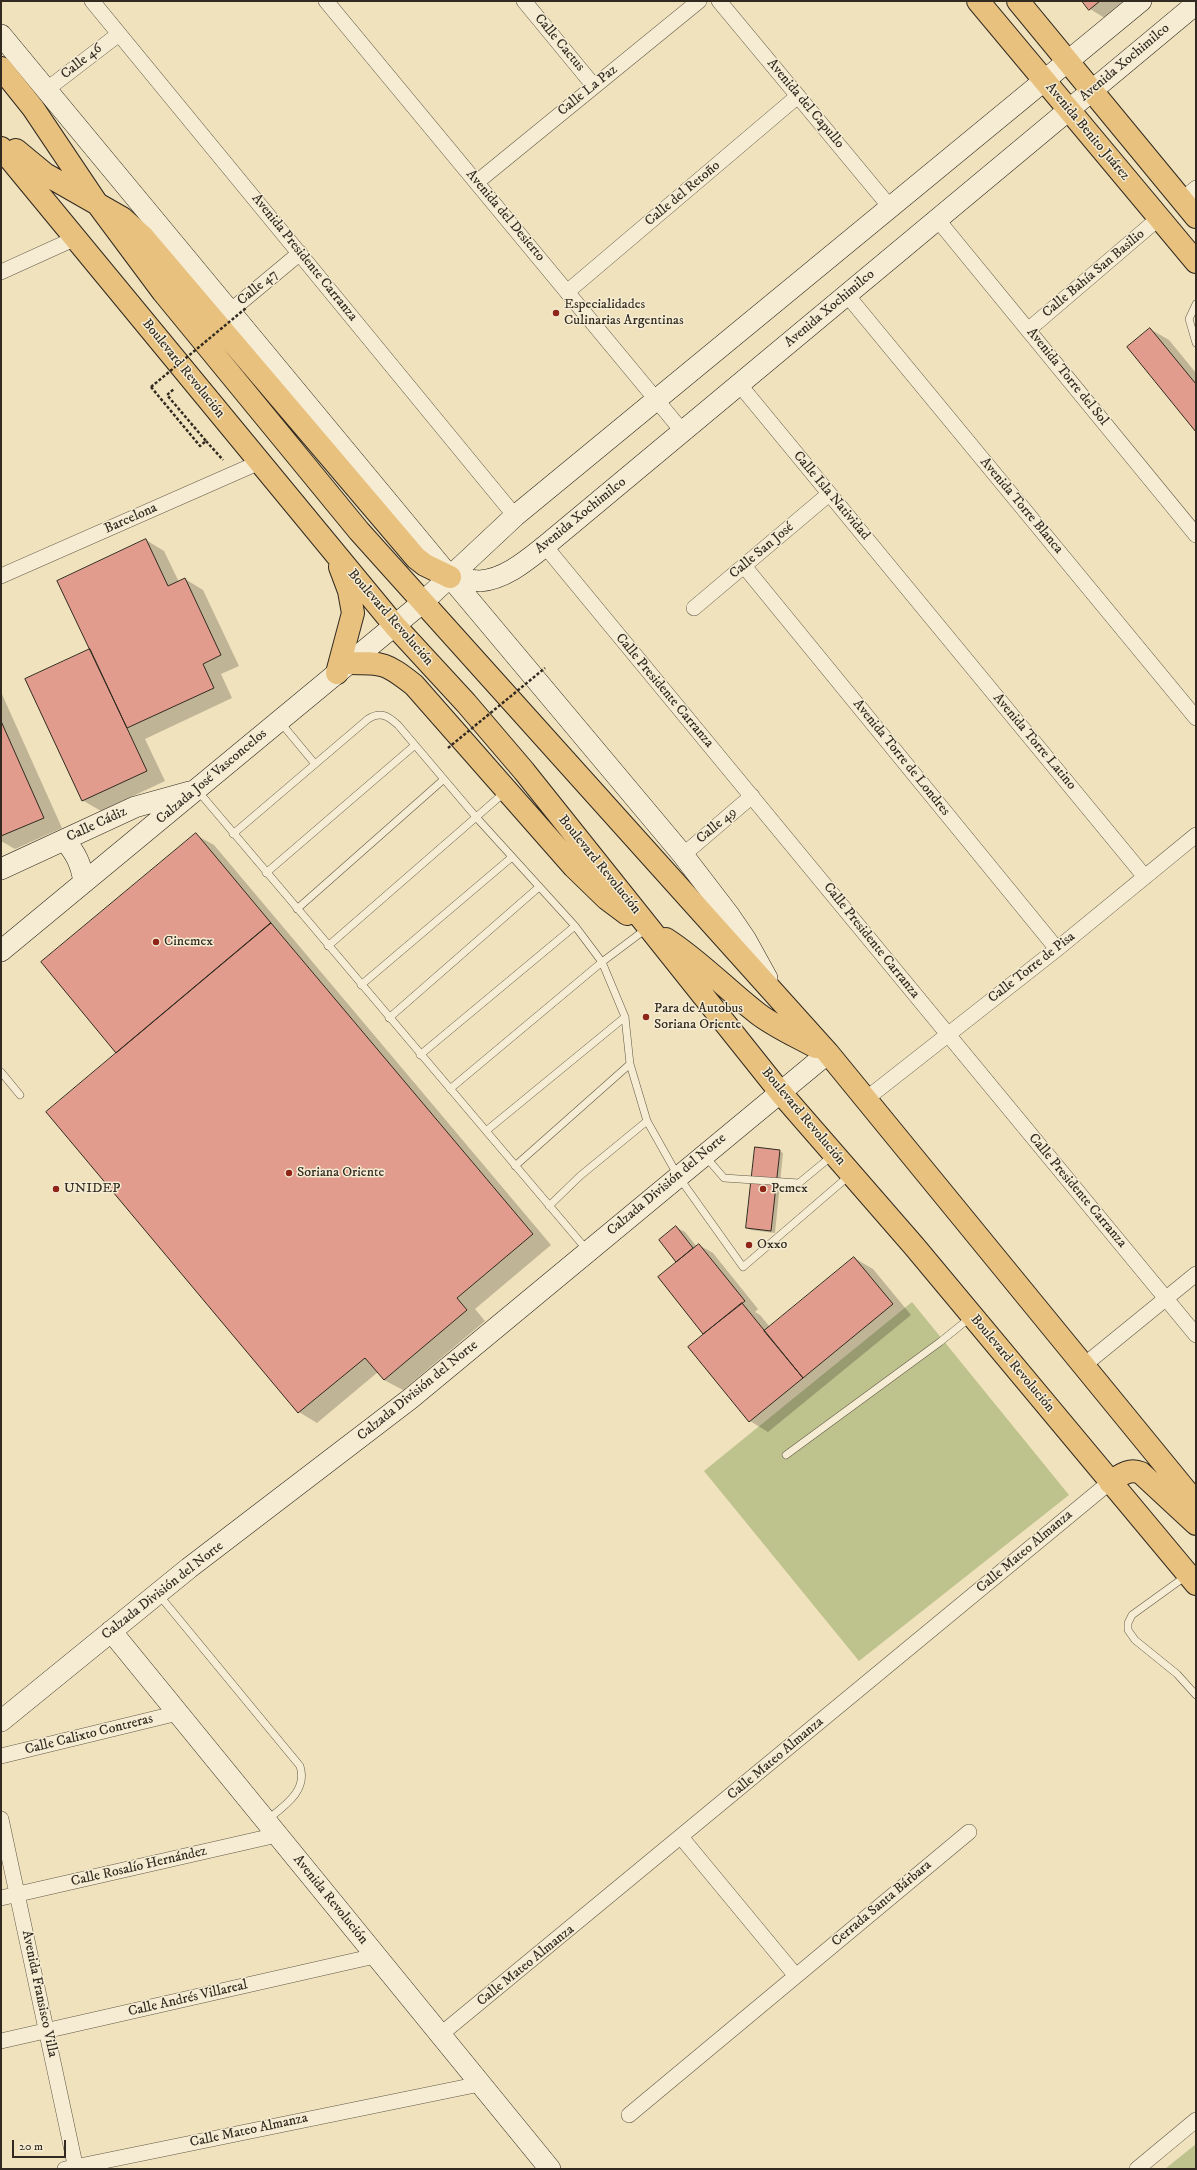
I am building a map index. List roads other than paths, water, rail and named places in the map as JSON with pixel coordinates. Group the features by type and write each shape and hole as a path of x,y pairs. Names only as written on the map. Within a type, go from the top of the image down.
{"main road":[{"name":"Avenida Benito Juárez","path":"978,1 1196,262"},
{"path":"1018,1 1092,91 1189,194 1196,217"},
{"path":"423,602 515,516 1141,1"},
{"name":"Avenida Xochimilco","path":"450,577 478,581 494,579 516,568 545,546 1196,4"},
{"path":"1,35 231,314 416,558 424,565 450,577 683,855 729,915 746,940 775,994"},
{"path":"1,68 33,108 96,202 163,292 359,531 828,1053 1196,1503"},
{"path":"1,137 45,174 122,218 231,314"},
{"name":"Boulevard Revolución","path":"1,148 395,626 466,702 524,771 780,1092 972,1316 1192,1579"},
{"path":"336,554 349,591 354,613 343,668 379,663 396,671 414,685 574,867 607,899 694,958 757,1012 778,1027 828,1053"},
{"name":"Calzada José Vasconcelos","path":"1,951 423,602"},
{"name":"Calle Cádiz","path":"1,869 135,807 197,789"},
{"path":"64,840 78,860 84,882"},
{"name":"Calzada División del Norte","path":"1,1721 157,1594 410,1399 704,1154 828,1053"},
{"path":"1110,1482 1128,1471 1134,1470 1141,1473 1196,1524"},
{"name":"Avenida Revolución","path":"111,1631 550,2169"}],"street":[{"name":"Avenida Presidente Carranza","path":"92,1 515,516"},
{"name":"Avenida del Desierto","path":"326,1 683,432"},
{"name":"Calle Cactus","path":"524,1 594,86"},
{"name":"Calle La Paz","path":"477,182 699,1"},
{"name":"Avenida del Capullo","path":"719,1 890,207"},
{"name":"Calle 46","path":"46,90 119,34"},
{"name":"Calle del Retoño","path":"567,292 798,96"},
{"name":"Calle Bahía San Basilio","path":"1028,330 1159,218"},
{"name":"Avenida Torre del Sol","path":"937,219 1196,535"},
{"path":"1,272 76,238"},
{"name":"Calle 47","path":"231,314 300,253"},
{"name":"Avenida Torre Blanca","path":"847,295 1196,718"},
{"name":"Calle Isla Natividad","path":"739,384 922,606"},
{"name":"Barcelona","path":"1,576 260,462"},
{"name":"Calle San José","path":"694,608 829,494"},
{"name":"Calle Presidente Carranza","path":"545,546 1196,1335"},
{"name":"Avenida Torre de Londres","path":"744,566 1057,949"},
{"name":"Avenida Torre Latino","path":"922,606 1145,877"},
{"name":"Calle 49","path":"683,855 752,796"},
{"name":"Calle Torre de Pisa","path":"866,1099 1057,949 1196,835"},
{"path":"1083,1366 1196,1274"},
{"name":"Calle Mateo Almanza","path":"440,2036 1110,1482"},
{"name":"Calle Calixto Contreras","path":"1,1756 178,1713"},
{"name":"Avenida Fransisco Villa","path":"1,1820 46,2031 72,2168"},
{"name":"Calle Rosalío Hernández","path":"1,1898 271,1828"},
{"name":"Cerrada Santa Bárbara","path":"630,2115 969,1832"},
{"path":"681,1837 796,1976"},
{"name":"Calle Andrés Villareal","path":"1,2041 376,1956"},
{"name":"Calle Mateo Almanza","path":"72,2168 480,2084"},
{"path":"1137,2169 1196,2120"}],"lane":[{"path":"1196,304 1189,320 1196,343"},
{"path":"233,834 376,714 383,714 391,719 443,780 575,926 602,962 625,1017 630,1064 647,1121 678,1176 743,1266 851,1174"},
{"path":"279,721 315,764"},
{"path":"266,873 414,745"},
{"path":"297,909 443,780"},
{"path":"197,789 233,834 587,1251"},
{"path":"328,946 507,790"},
{"path":"361,985 512,857"},
{"path":"389,1018 539,887"},
{"path":"420,1054 575,926"},
{"path":"450,1089 602,962 648,927"},
{"path":"486,1131 625,1017"},
{"path":"515,1166 630,1064"},
{"path":"1,1072 20,1095"},
{"path":"549,1206 580,1176 647,1121"},
{"path":"704,1154 724,1178 799,1183 834,1154"},
{"path":"786,1455 940,1342 972,1316"},
{"path":"1192,1579 1132,1615 1128,1623 1128,1630 1135,1640 1177,1674 1196,1695"},
{"path":"157,1594 300,1766 302,1774 301,1785 271,1828"}],"place":[{"name":"Especialidades Culinarias Argentinas","path":"556,313"},
{"name":"Cinemex","path":"156,942"},
{"name":"Para de Autobus Soriana Oriente","path":"646,1017"},
{"name":"Soriana Oriente","path":"289,1173"},
{"name":"UNIDEP","path":"56,1189"},
{"name":"Pemex","path":"763,1189"},
{"name":"Oxxo","path":"749,1245"}]}
